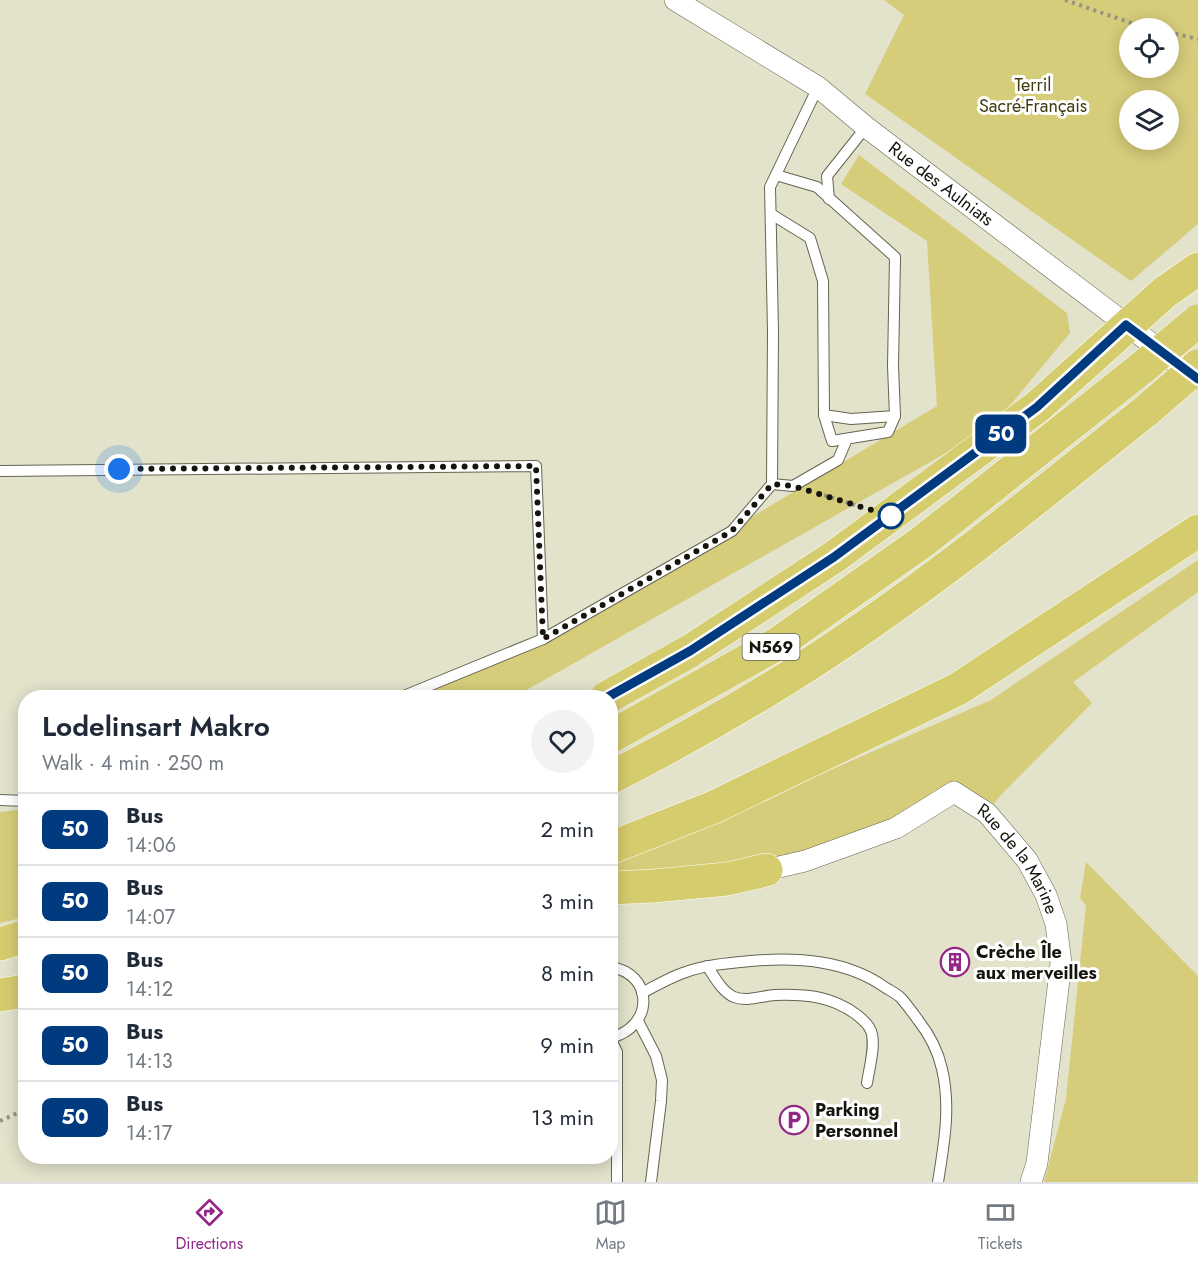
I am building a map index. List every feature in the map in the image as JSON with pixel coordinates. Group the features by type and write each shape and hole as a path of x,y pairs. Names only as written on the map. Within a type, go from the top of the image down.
{"highway":[{"path":"618,691 690,651 834,557 891,516 1037,407 1164,292 1198,269"},
{"name":"N569","path":"618,733 777,644 922,542 1198,321"},
{"name":"N569","path":"618,774 736,709 790,676 885,612 1024,508 1147,410 1198,366"},
{"path":"618,845 714,807 958,689 1198,531"},
{"path":"618,888 727,879 766,870"},
{"path":"0,944 18,938"},
{"path":"0,995 18,992"}],"street":[{"name":"Rue des Aulniats","path":"675,0 818,87 866,127 1198,379"},
{"name":"Rue de la Marine","path":"766,870 805,861 896,828 954,792 987,813 1027,860 1046,895 1056,924 1061,963 1037,1163 1031,1182"}],"lane":[{"path":"419,690 543,639 732,531 772,484 770,187 818,87"},
{"path":"829,199 827,176 866,127"},
{"path":"771,214 810,238 823,280 824,415 832,441 888,432 895,416 893,366 895,257 817,187 776,175"},
{"path":"824,415 851,419 895,416"},
{"path":"772,484 793,486 838,460 848,438"},
{"path":"0,471 536,466 543,639"},
{"path":"0,800 18,801"},
{"path":"642,993 682,973 707,966 769,959 831,964 853,969 877,981 900,997 928,1033 942,1067 947,1116 938,1182"},
{"path":"707,966 721,986 733,996 747,999 798,994 824,998 846,1007 861,1018 870,1029 873,1041 867,1083"},
{"path":"618,969 626,971 638,984 644,1002 638,1021 630,1030 618,1036"},
{"path":"638,1021 656,1056 662,1080 662,1101 651,1182"},
{"path":"617,1164 617,1182"}],"path":[{"path":"1065,0 1119,19"},
{"path":"1179,35 1198,39"},
{"path":"793,486 891,516"},
{"path":"0,1120 18,1112"}],"green space":[{"name":"Terril Sacré-Français","path":"884,0 1198,0 1198,224 1131,281 865,94 904,15"},
{"path":"859,155 1067,313 1070,333 992,427 526,690 434,690 675,563 937,406 927,241 841,184"},
{"path":"1198,560 1198,592 1073,682 1092,703 1000,796 987,813 954,792 878,834 727,879 632,887 618,876 618,863 991,700"},
{"path":"18,810 18,919 0,923 0,812"},
{"path":"1086,862 1198,976 1198,1182 1044,1182 1066,1099 1086,905 1080,898"}],"bus line":[{"name":"50","path":"618,691 690,651 754,610 891,516 1037,407 1126,325 1198,379"}],"place":[{"name":"Crèche Île aux merveilles","path":"955,962"},
{"name":"Parking Personnel","path":"794,1120"}],"route":[{"path":"119,469 536,466 543,639 732,531 772,484 793,486 891,516"}]}
